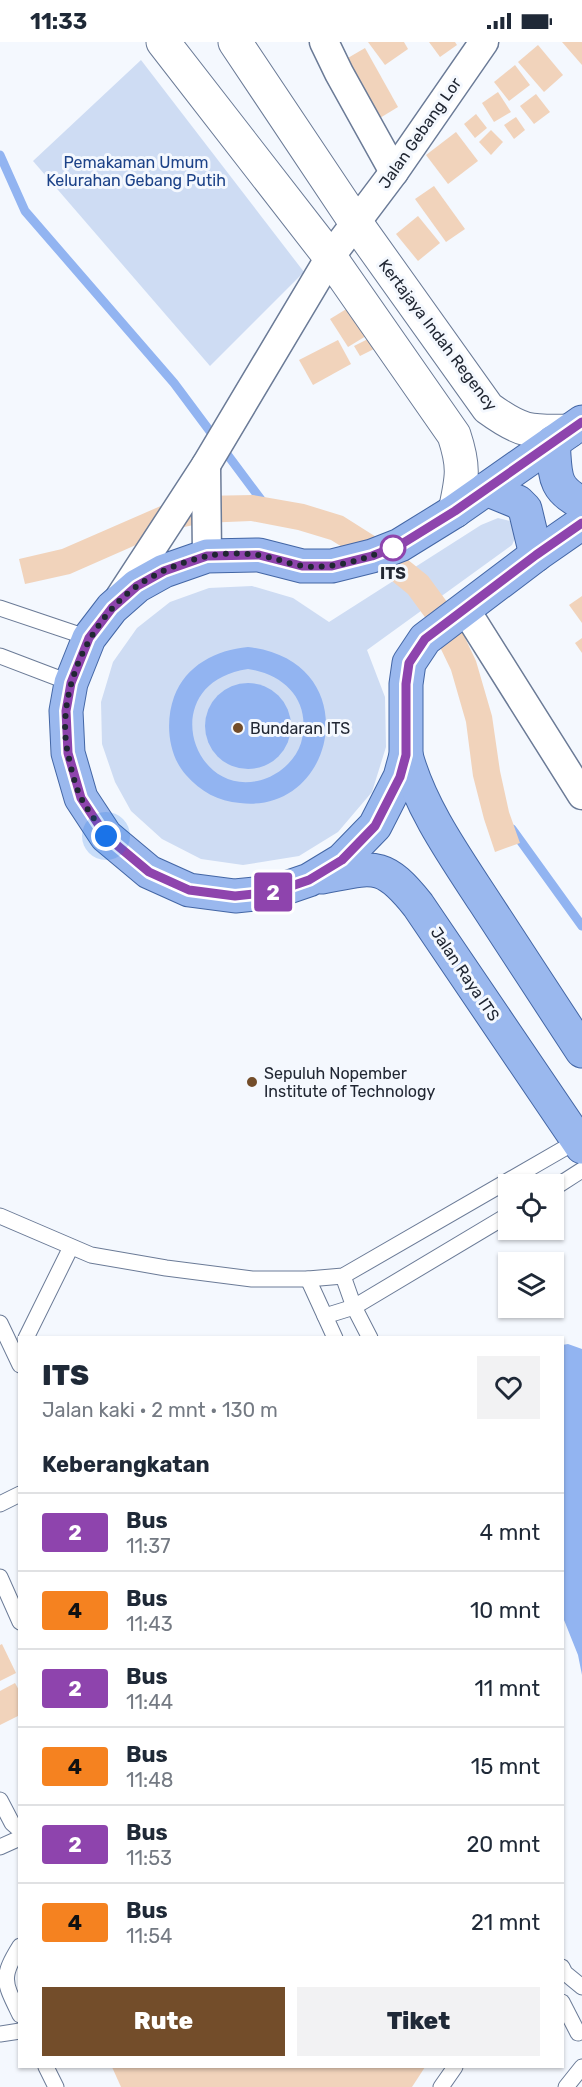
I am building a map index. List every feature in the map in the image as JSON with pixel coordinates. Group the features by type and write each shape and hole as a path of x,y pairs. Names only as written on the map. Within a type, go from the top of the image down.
{"main road":[{"path":"568,432 455,511 400,545 364,559 332,566 302,566 259,555 207,556 164,571 137,586 112,608 89,638 71,683 66,711 68,753 81,798 106,836 149,872 189,890 235,896 274,892 309,880 342,860 375,826 400,777 406,755 406,684 409,663 425,639 582,523"},
{"path":"568,432 556,479 561,489 582,503"},
{"path":"486,489 518,502 525,509 536,555"},
{"path":"406,755 413,780 439,828 582,1051"},
{"name":"Jalan Raya ITS","path":"309,880 367,868 386,872 402,884 580,1153"}],"street":[{"path":"163,42 330,257 454,435 462,457 462,479 455,511"},
{"name":"Kertajaya Indah Regency","path":"235,42 356,223 488,408 509,423 534,432 568,432"},
{"path":"324,42 393,172"},
{"name":"Jalan Gebang Lor","path":"356,223 484,42"},
{"path":"112,608 208,462 330,257 356,223"},
{"path":"207,556 208,462"},
{"path":"465,609 582,795"}],"lane":[{"path":"0,608 89,638"},
{"path":"0,656 71,683"},
{"path":"564,1175 580,1153"},
{"path":"3,1223 91,1255 166,1268 252,1279 308,1279 343,1276 580,1153"},
{"path":"325,1316 354,1307 498,1221"},
{"path":"27,1336 71,1247"},
{"path":"343,1276 354,1307 369,1336"},
{"path":"308,1279 334,1336"},
{"path":"0,1323 18,1357"},
{"path":"0,1504 18,1495"},
{"path":"0,1577 18,1618"},
{"path":"0,1800 12,1823 18,1828"},
{"path":"0,1847 18,1839"},
{"path":"18,1949 4,1971 6,1986 18,2011"},
{"path":"564,1971 582,1987"},
{"path":"564,2005 580,2033"},
{"path":"0,2034 18,2031"},
{"path":"564,2031 580,2033"},
{"path":"566,2087 582,2067"},
{"path":"46,2068 56,2087"},
{"path":"441,2087 454,2068"}],"green space":[{"name":"Pemakaman Umum Kelurahan Gebang Putih","path":"141,60 304,272 210,366 33,161"},
{"path":"498,518 510,521 517,534 512,545 367,650 385,697 386,747 372,792 338,832 299,856 243,865 201,859 162,839 131,811 115,782 102,744 101,702 113,662 137,628 170,602 209,588 252,586 293,598 329,622 481,525"}],"water":[{"path":"248,647 286,658 311,679 324,706 325,735 317,763 299,786 273,800 240,803 210,795 186,775 175,758 172,748 169,727 171,707 179,686 194,668 204,661","holes":["248,669 274,677 293,693 303,715 301,743 292,760 278,772 267,778 241,782 219,775 203,760 194,739 193,717 200,696 219,679"]},
{"path":"248,683 264,687 278,696 287,710 291,726 287,742 278,756 264,765 248,769 232,765 218,756 209,742 205,726 209,710 218,696 232,687"},
{"path":"564,1345 582,1349 582,1675 578,1655 564,1620"}],"building":[{"path":"368,42 404,42 408,49 385,65"},
{"path":"429,42 455,42 457,45 440,57"},
{"path":"562,42 582,42 582,65"},
{"path":"538,45 563,75 544,92 518,62"},
{"path":"365,48 398,107 375,121 341,62"},
{"path":"515,65 530,85 509,101 494,82"},
{"path":"498,92 511,112 494,122 482,103"},
{"path":"536,94 550,112 534,124 520,106"},
{"path":"476,114 487,128 475,138 464,124"},
{"path":"516,117 525,130 514,139 504,125"},
{"path":"491,130 503,142 491,155 479,142"},
{"path":"456,132 478,161 448,184 426,155"},
{"path":"434,186 465,229 446,242 415,199"},
{"path":"418,216 440,243 418,261 396,234"},
{"path":"348,308 366,336 348,347 330,319"},
{"path":"368,339 374,349 360,356 354,346"},
{"path":"338,340 351,364 313,385 299,360"},
{"path":"253,495 304,504 343,516 392,547 428,576 450,606 476,661 492,716 509,812 520,843 495,852 473,776 466,722 451,670 427,620 408,594 376,568 331,540 298,530 251,521 203,523 170,530 70,574 25,584 19,559 62,549 163,505 200,496"},
{"path":"582,596 582,623 569,605"},
{"path":"582,638 582,653 575,643"},
{"path":"2,1644 16,1673 0,1681 0,1645"},
{"path":"15,1683 18,1688 18,1716 0,1725 0,1691"},
{"path":"112,2068 424,2068 412,2087 121,2087"}],"waterway":[{"path":"0,155 25,211 174,383 265,505"},
{"path":"512,829 582,926"}],"bus line":[{"name":"2","path":"582,422 455,511 400,545 364,559 332,566 302,566 259,555 207,556 164,571 137,586 112,608 89,638 71,683 66,711 68,753 81,798 106,836 149,872 189,890 235,896 274,892 309,880 342,860 375,826 400,777 406,755 406,684 409,663 425,639 582,523"}],"place":[{"name":"ITS","path":"393,548"},
{"name":"Bundaran ITS","path":"238,728"},
{"name":"Sepuluh Nopember Institute of Technology","path":"252,1082"}],"route":[{"path":"106,836 81,798 68,753 66,711 71,683 89,638 112,608 137,586 164,571 207,556 259,555 302,566 332,566 364,559 400,545 393,548"}]}
